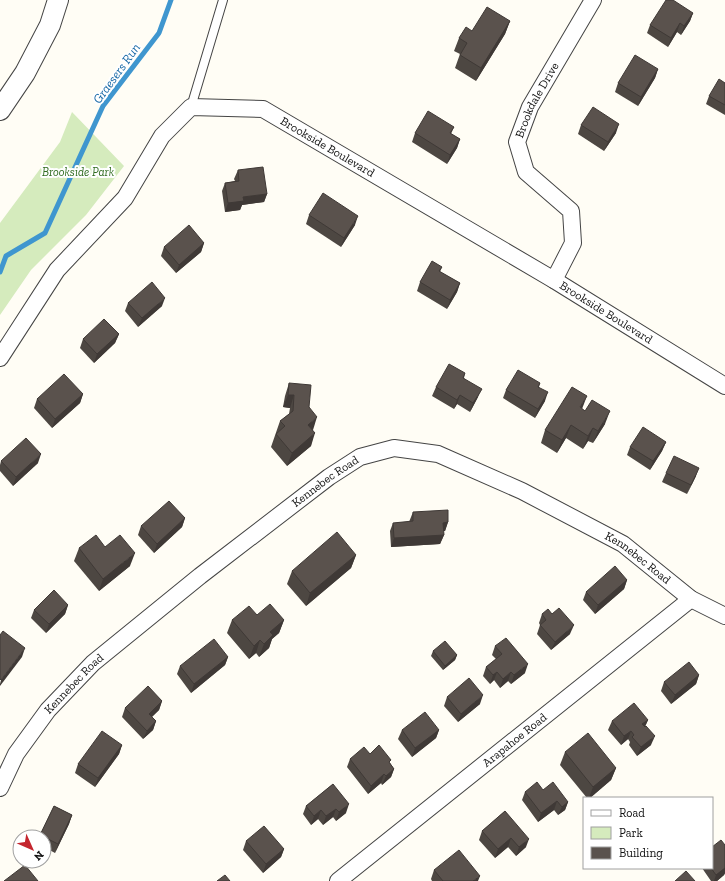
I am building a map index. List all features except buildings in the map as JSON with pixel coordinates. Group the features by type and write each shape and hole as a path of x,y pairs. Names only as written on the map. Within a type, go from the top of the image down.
{"street":[{"path":"0,110 25,73 50,25 58,0"},
{"name":"Brookdale Drive","path":"554,280 573,243 571,211 526,172 517,142 530,107 593,0"},
{"path":"0,358 57,270 125,198 162,136 191,107"},
{"name":"Brookside Boulevard","path":"191,107 264,108 554,280 725,386"},
{"name":"Kennebec Road","path":"0,788 16,754 48,710 92,663 206,571 330,477 360,457 394,448 438,454 522,491 623,544 691,599 725,616"},
{"name":"Arapahoe Road","path":"338,881 691,599"}],"lane":[{"path":"191,107 223,0"}],"green space":[{"name":"Brookside Park","path":"72,112 124,166 86,215 31,270 0,315 0,223 60,142"}],"waterway":[{"name":"Graesers Run","path":"0,272 6,256 45,233 103,106 159,33 171,0"}]}
